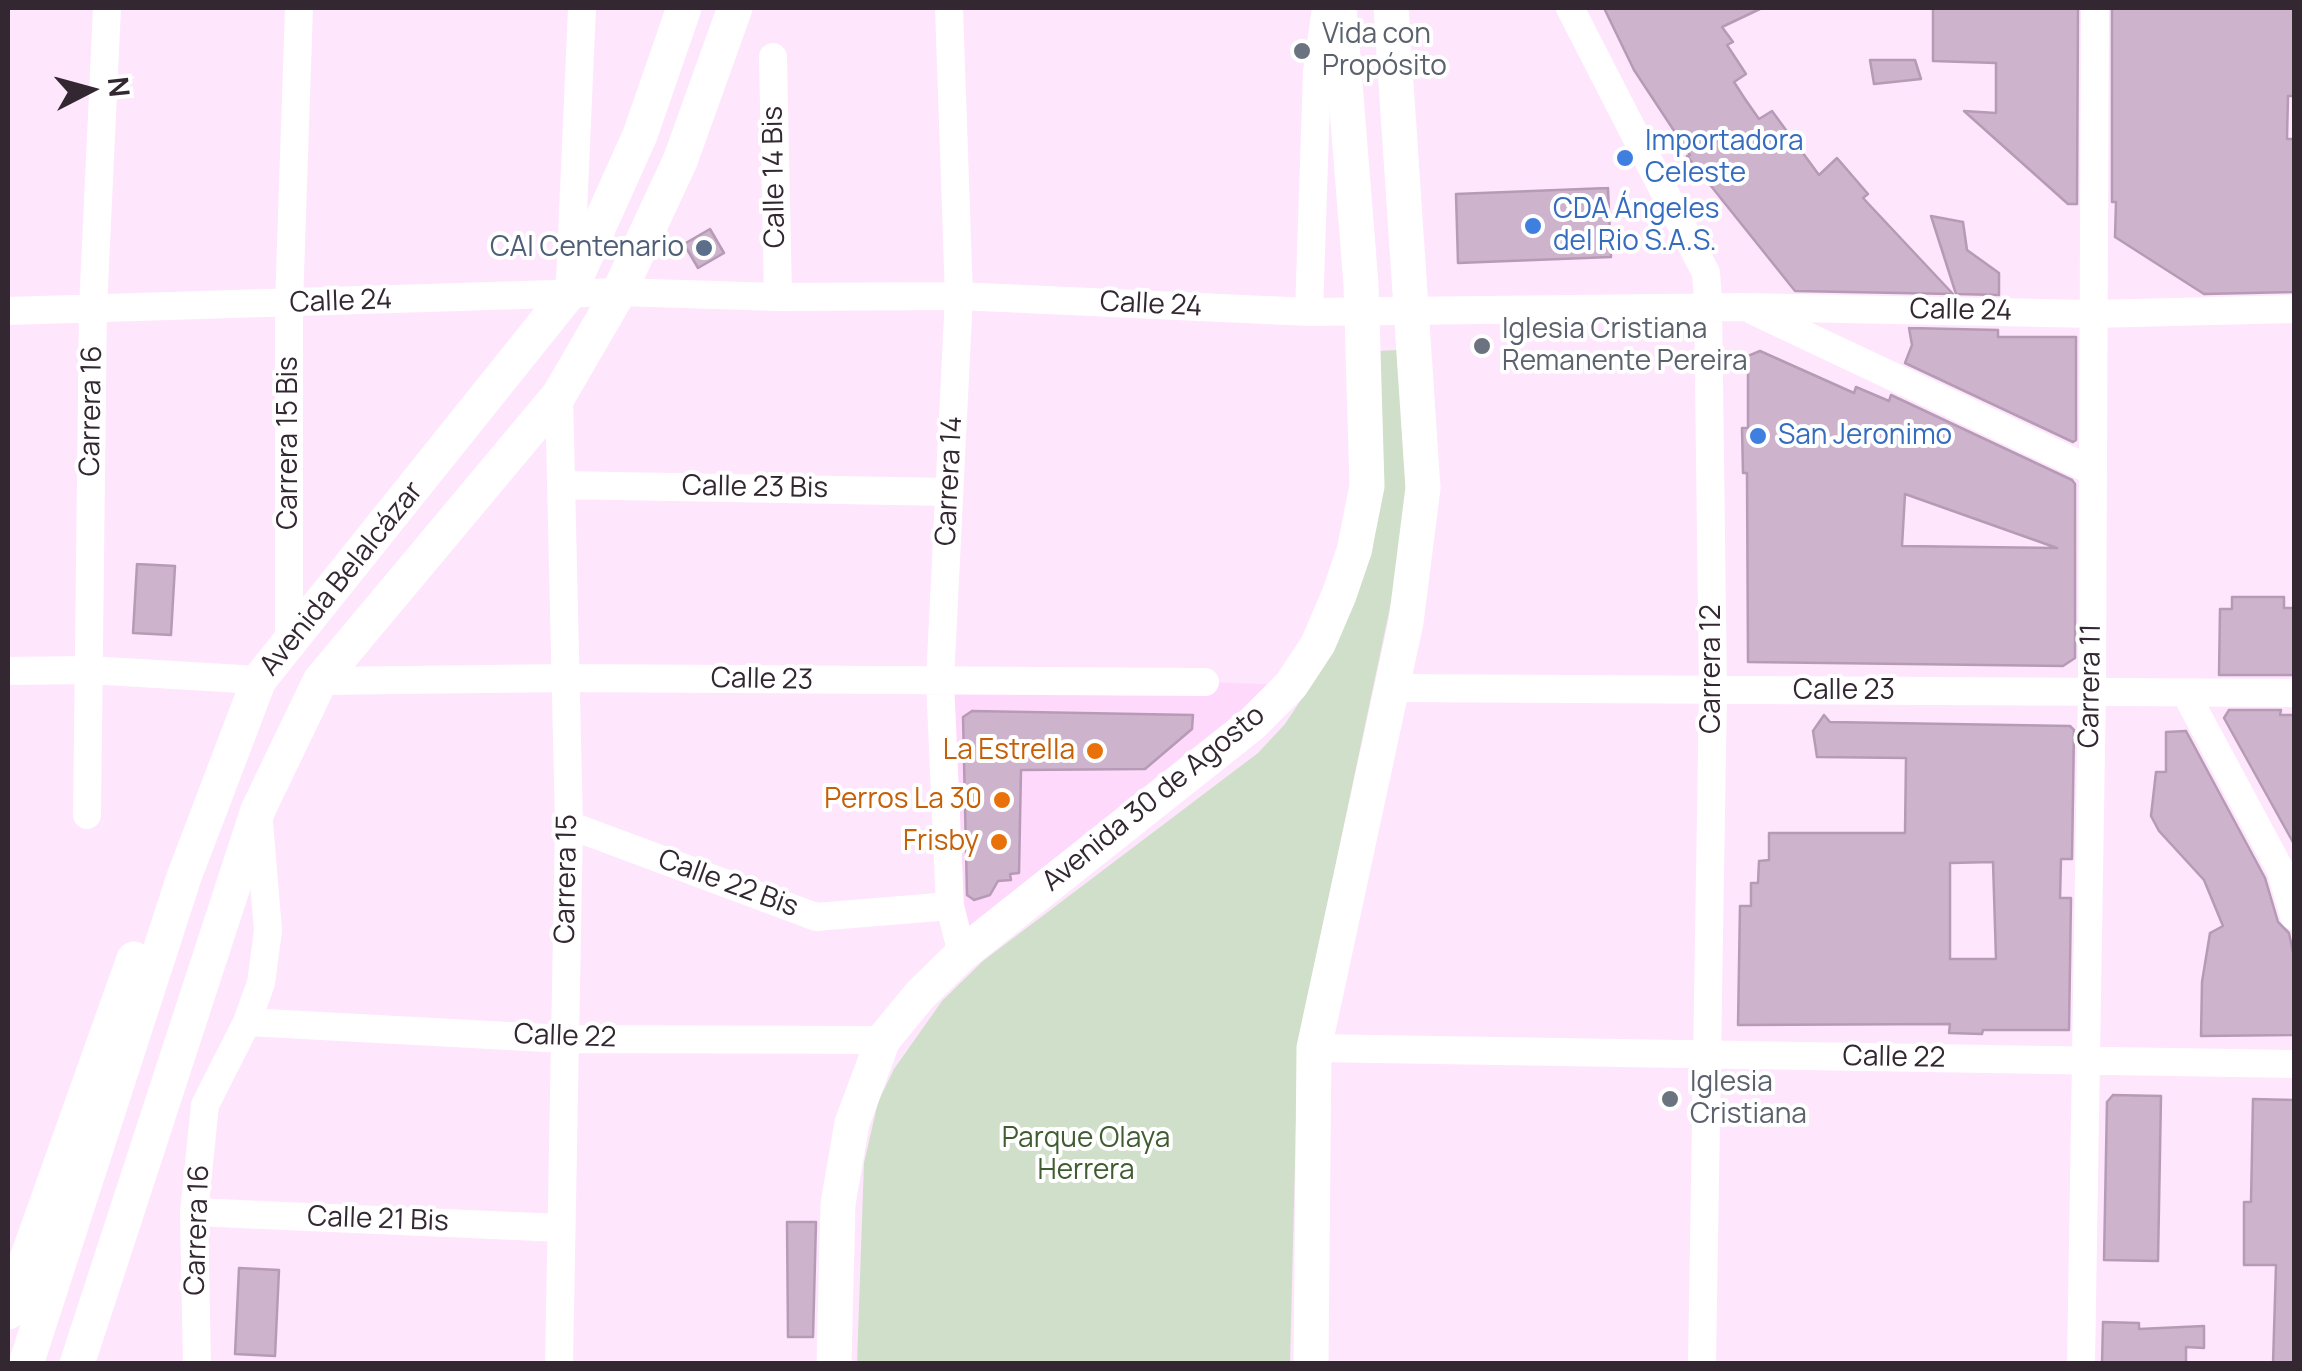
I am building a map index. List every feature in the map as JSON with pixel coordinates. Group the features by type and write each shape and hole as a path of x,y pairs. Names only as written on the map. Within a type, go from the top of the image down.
{"main road":[{"name":"Avenida Belalcázar","path":"26,1364 184,877 259,680 569,294 640,135 684,8"},
{"name":"Avenida Belalcázar","path":"77,1364 258,810 320,682 558,395 620,292 680,161 735,8"},
{"name":"Avenida 30 de Agosto","path":"834,1364 838,1204 852,1122 883,1040 920,995 962,954 1252,724 1292,685 1339,595 1354,551 1367,486 1362,312 1339,8"},
{"path":"1312,1364 1314,1048 1414,577 1423,488 1391,8"},
{"path":"8,1312 131,965 184,877"}],"street":[{"name":"Carrera 16","path":"87,814 93,308 107,8"},
{"name":"Carrera 15 Bis","path":"290,640 289,304 299,8"},
{"path":"569,294 582,8"},
{"name":"Carrera 14","path":"949,8 959,296 940,682 950,906 962,954"},
{"path":"1309,312 1317,72 1326,8"},
{"name":"Carrera 12","path":"1570,8 1706,273 1714,692 1702,1364"},
{"name":"Carrera 11","path":"2081,1364 2092,690 2094,8"},
{"name":"Calle 14 Bis","path":"773,58 778,297"},
{"name":"Calle 24","path":"8,311 620,292 778,297 959,296 1309,312 1744,306 2093,314 2294,309"},
{"path":"1744,306 2093,471"},
{"name":"Carrera 15","path":"558,395 569,825 560,1364"},
{"name":"Calle 23 Bis","path":"562,485 949,492"},
{"path":"8,671 88,670 259,680"},
{"name":"Calle 23","path":"320,682 568,678 1204,682"},
{"name":"Calle 23","path":"1392,688 2294,692"},
{"path":"2186,694 2281,871 2294,916"},
{"name":"Carrera 16","path":"197,1364 194,1212 205,1106 247,1022 261,982 268,931 258,810"},
{"name":"Calle 22 Bis","path":"569,825 816,917 950,906"},
{"name":"Calle 22","path":"247,1022 565,1039 883,1040"},
{"name":"Calle 22","path":"1314,1048 2294,1064"},
{"name":"Calle 21 Bis","path":"194,1212 561,1228"}],"shaded area":[{"path":"940,681 1205,682 1291,685 962,954"}],"green space":[{"name":"Parque Olaya Herrera","path":"1399,350 1408,488 1400,560 1298,1042 1290,1363 857,1364 864,1163 878,1102 894,1069 942,1001 983,961 1258,753 1285,724 1330,656 1372,553 1381,487 1377,351"}],"building":[{"path":"1604,8 1762,8 1722,27 1733,42 1727,45 1746,74 1734,82 1745,99 1759,119 1772,111 1819,175 1837,158 1868,194 1863,198 1953,294 1795,291 1687,156 1690,155 1634,70"},
{"path":"1933,8 2078,8 2077,204 2068,204 1964,111 1996,113 1996,63 1933,61"},
{"path":"2112,8 2294,8 2294,96 2288,96 2287,139 2294,139 2294,292 2204,294 2115,237"},
{"path":"1870,60 1915,60 1921,79 1874,84"},
{"name":"CDA Ángeles del Rio S.A.S.","path":"1608,188 1611,257 1458,263 1456,194"},
{"path":"1931,216 1963,222 1967,250 1999,273 1999,295 1956,294"},
{"name":"CAI Centenario","path":"710,229 724,253 698,268 684,244"},
{"path":"1909,328 1998,330 1998,337 2076,337 2076,440 2073,442 1905,363 1912,345"},
{"path":"1760,351 1854,393 1856,387 1889,401 1891,395 2072,480 2075,658 2063,666 1748,662 1747,473 1743,473 1742,428 1748,428 1748,356","holes":["1905,494 2057,548 1902,546"]},
{"path":"137,564 175,566 171,635 133,633"},
{"path":"2232,597 2284,597 2284,608 2294,608 2294,675 2219,675 2220,609 2232,609"},
{"path":"2229,710 2281,710 2280,715 2294,715 2294,844 2224,718"},
{"path":"972,711 1193,715 1192,729 1145,769 1021,770 1019,873 1010,874 1011,880 998,881 990,895 974,900 967,895 963,717"},
{"path":"1824,715 1830,722 2070,726 2074,730 2072,859 2061,859 2060,898 2071,898 2069,1030 1983,1030 1982,1034 1949,1033 1950,1024 1738,1025 1740,906 1751,906 1751,883 1758,883 1759,861 1769,860 1769,833 1905,833 1906,758 1817,757 1813,731","holes":["1993,862 1996,959 1950,959 1950,863"]},
{"path":"2186,731 2265,878 2278,922 2289,933 2294,957 2294,1035 2201,1036 2202,982 2210,933 2223,926 2204,880 2159,831 2151,816 2156,772 2166,772 2166,732"},
{"path":"2113,1095 2161,1096 2158,1261 2104,1260 2107,1102"},
{"path":"2253,1099 2294,1100 2294,1364 2273,1364 2276,1265 2244,1265 2244,1202 2251,1202"},
{"path":"787,1222 816,1222 813,1337 788,1337"},
{"path":"239,1268 279,1270 275,1356 235,1354"},
{"path":"2103,1322 2139,1323 2139,1329 2204,1326 2204,1348 2186,1347 2186,1364 2102,1364"}],"place":[{"name":"Vida con Propósito","path":"1302,51"},
{"name":"Importadora Celeste","path":"1625,158"},
{"name":"CDA Ángeles del Rio S.A.S.","path":"1533,226"},
{"name":"CAI Centenario","path":"704,248"},
{"name":"Iglesia Cristiana Remanente Pereira","path":"1482,346"},
{"name":"San Jeronimo","path":"1758,436"},
{"name":"La Estrella","path":"1095,751"},
{"name":"Perros La 30","path":"1002,800"},
{"name":"Frisby","path":"999,842"},
{"name":"Iglesia Cristiana","path":"1670,1099"}]}
